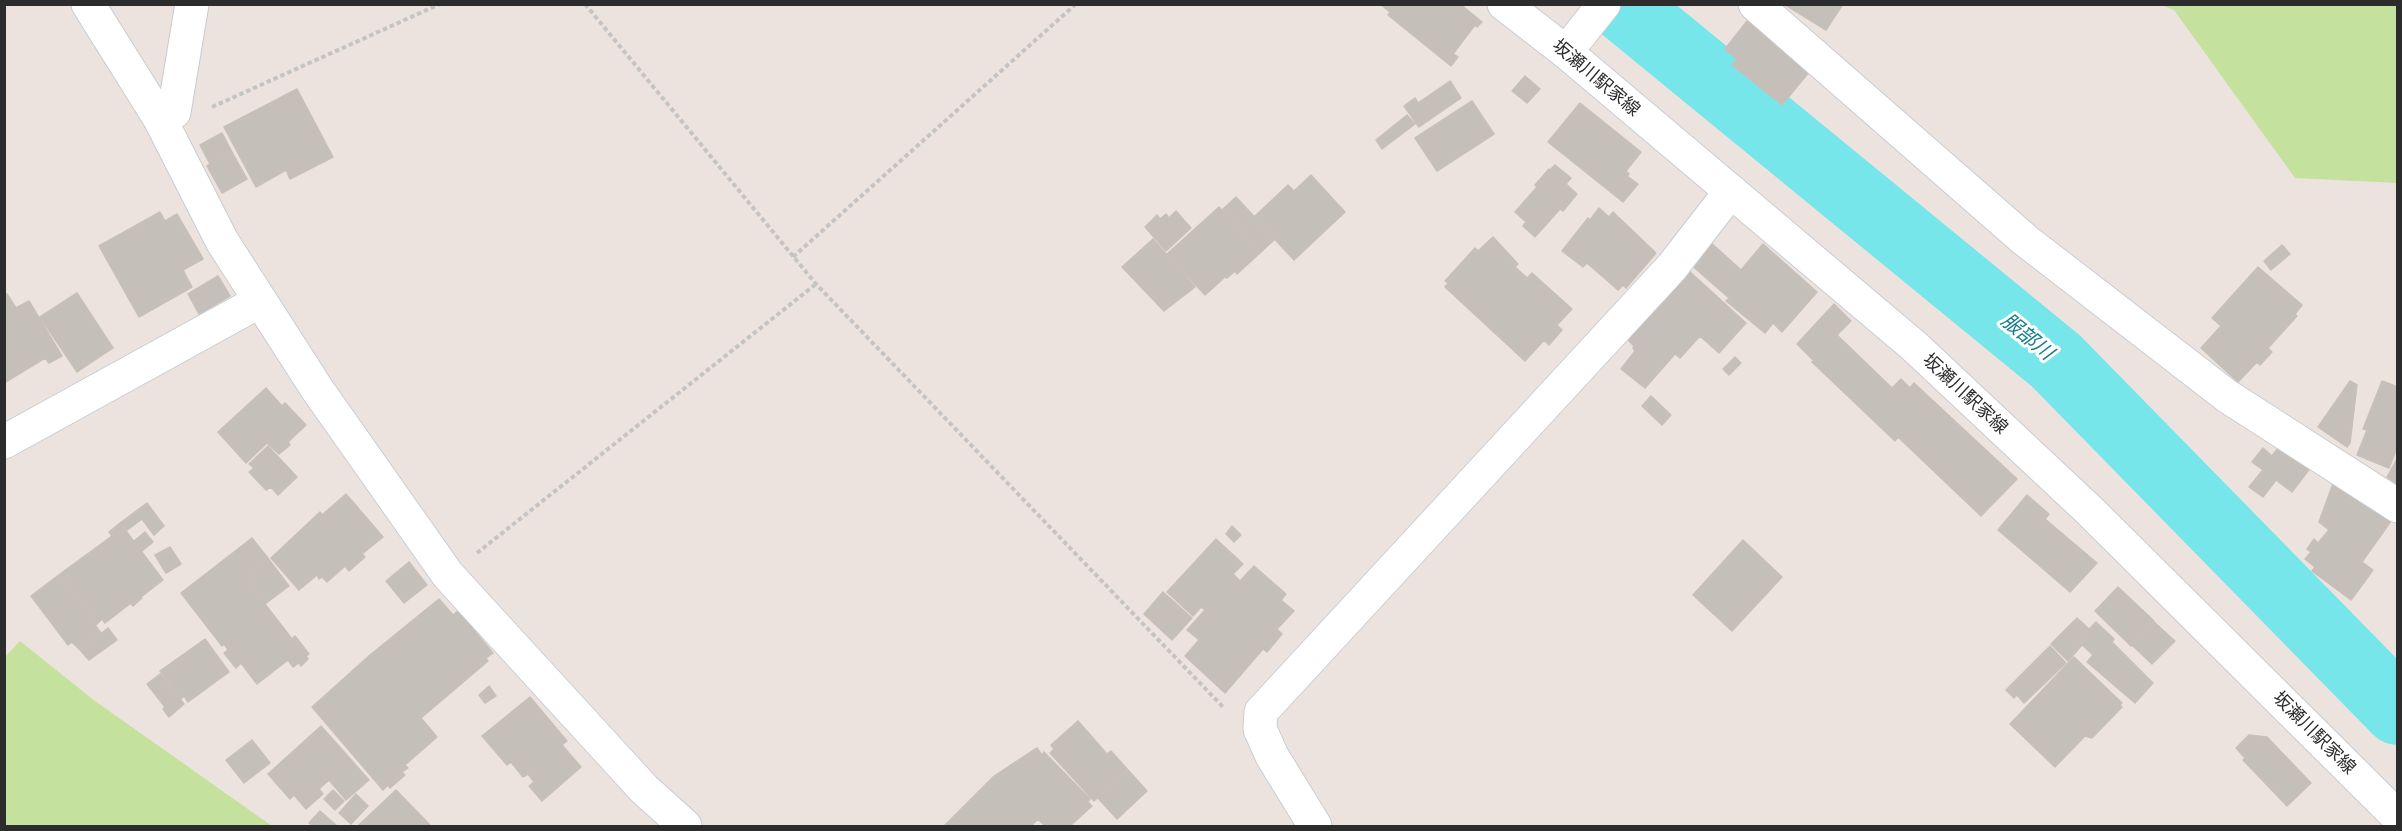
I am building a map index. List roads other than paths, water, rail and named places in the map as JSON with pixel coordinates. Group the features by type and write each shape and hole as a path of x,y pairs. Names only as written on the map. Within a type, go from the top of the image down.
{"street":[{"path":"88,4 167,115 222,241 317,389 448,575 644,789 684,826"},
{"path":"167,115 192,4"},
{"name":"坂瀬川駅家線","path":"1504,4 1574,41 1731,191 1914,346 2083,504 2397,817"},
{"path":"1574,41 1604,4"},
{"path":"1755,4 2025,240 2227,396 2397,506"},
{"path":"1315,826 1272,756 1260,729 1261,712 1672,267 1731,191"},
{"path":"4,442 260,301"}],"waterway":[{"name":"服部川","path":"1620,4 2056,361 2398,710"}]}
